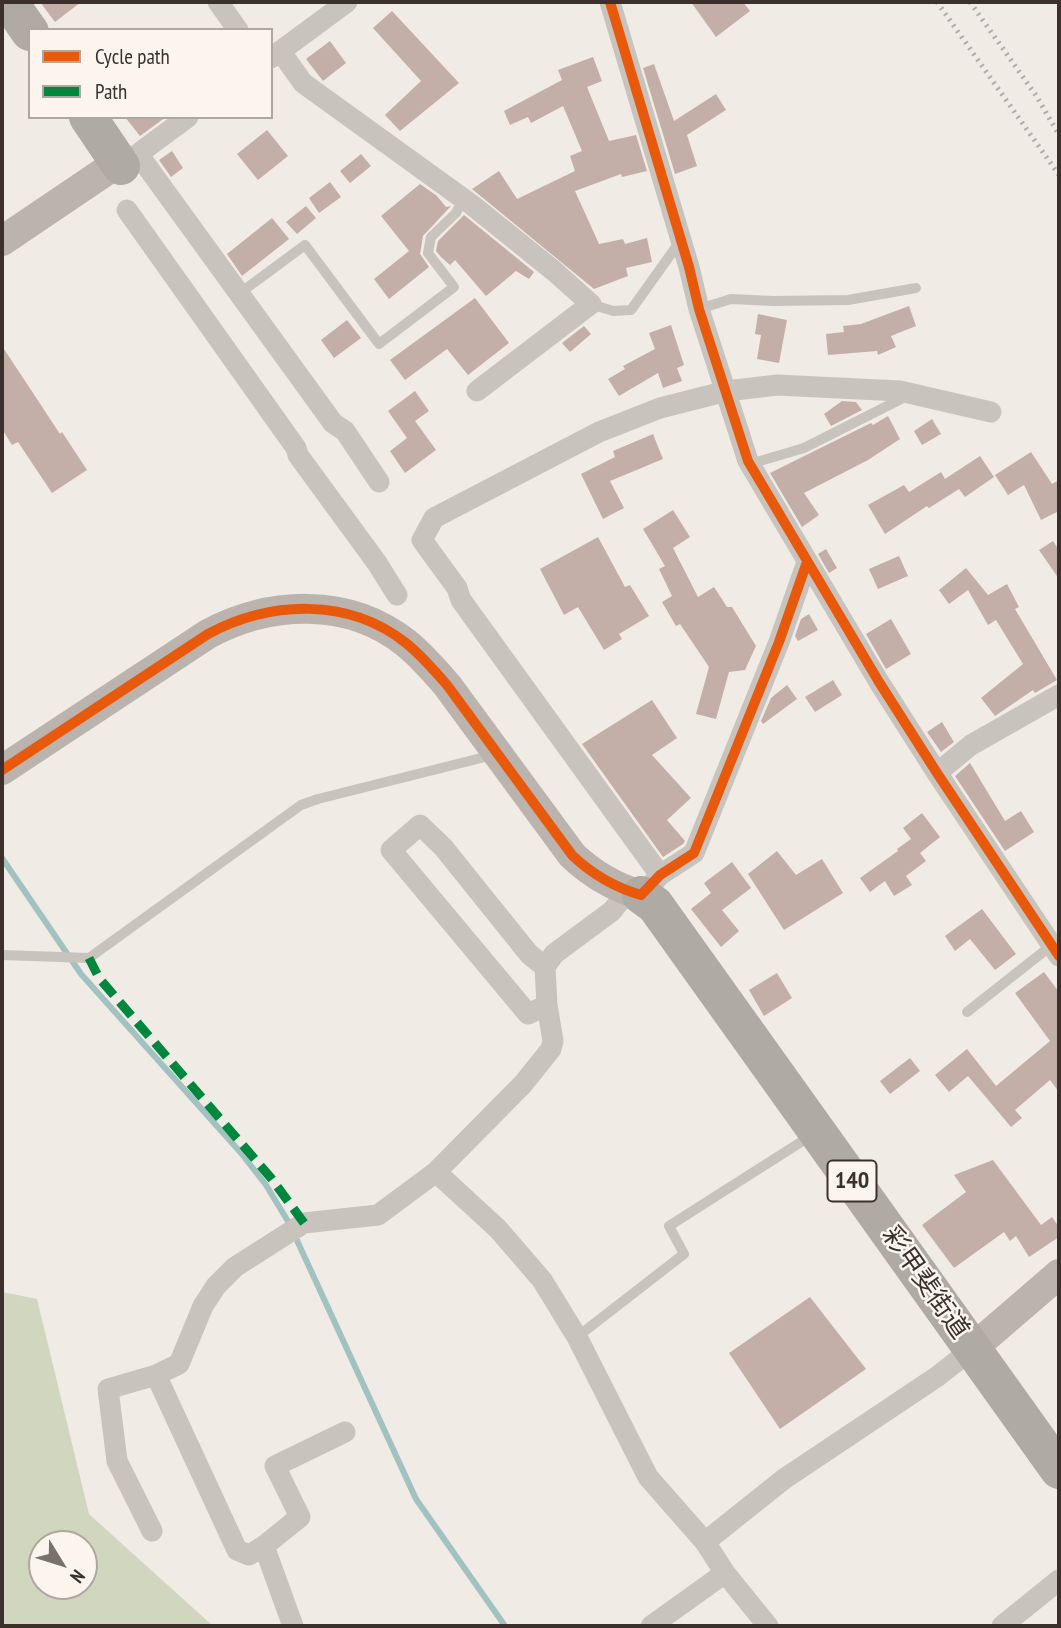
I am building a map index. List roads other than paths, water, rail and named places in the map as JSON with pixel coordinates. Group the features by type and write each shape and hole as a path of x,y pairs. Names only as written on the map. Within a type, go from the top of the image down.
{"highway":[{"path":"9,2 28,30"},
{"path":"90,119 126,161"},
{"name":"彩甲斐街道","path":"643,887 1059,1471"}],"street":[{"path":"218,2 237,28"},
{"path":"347,2 276,55 303,83 463,199 591,304 477,390"},
{"path":"610,2 699,309 750,464 937,774 1056,950"},
{"path":"2,241 126,161 185,119"},
{"path":"126,161 240,293 333,423 345,430 379,482"},
{"path":"127,210 296,448 298,455 377,562 397,595"},
{"path":"643,887 461,600 457,588 422,540 434,518 598,432 660,408 727,391 777,384 900,391 991,412"},
{"path":"152,1531 117,1461 108,1389 156,1375 179,1364 203,1306 216,1286 235,1267 304,1223 378,1215 436,1172 523,1084 551,1049 554,1033 547,1005 545,967 554,954 643,887 694,853 779,642 807,562"},
{"path":"2,770 208,634 233,621 295,608 325,609 355,616 404,641 447,685 572,855 596,874 643,887"},
{"path":"937,774 971,745 1059,695"},
{"path":"545,967 529,954 443,847 420,825 391,850 528,1014 547,1005"},
{"path":"436,1172 498,1229 542,1280 577,1337 648,1477 705,1542 725,1573 768,1626"},
{"path":"705,1542 784,1479 938,1376 1059,1274"},
{"path":"156,1375 237,1550 249,1555 300,1517 275,1466 345,1432"},
{"path":"264,1546 293,1626"},
{"path":"651,1626 725,1573"},
{"path":"1002,1626 1059,1580"}],"lane":[{"path":"240,293 305,246 379,344 454,287 428,253 431,237 456,214 463,199"},
{"path":"591,304 613,311 631,310 681,240"},
{"path":"699,309 731,299 848,300 916,288"},
{"path":"750,464 804,448 911,394"},
{"path":"2,955 89,958 301,805 498,753"},
{"path":"967,1012 1056,950"},
{"path":"577,1337 684,1254 669,1226 817,1132"}],"waterway":[{"path":"2,858 81,974 241,1153 266,1185 289,1223 416,1499 505,1626"}],"railway":[{"path":"937,2 1059,175"},
{"path":"970,2 1037,97 1059,135"}]}
